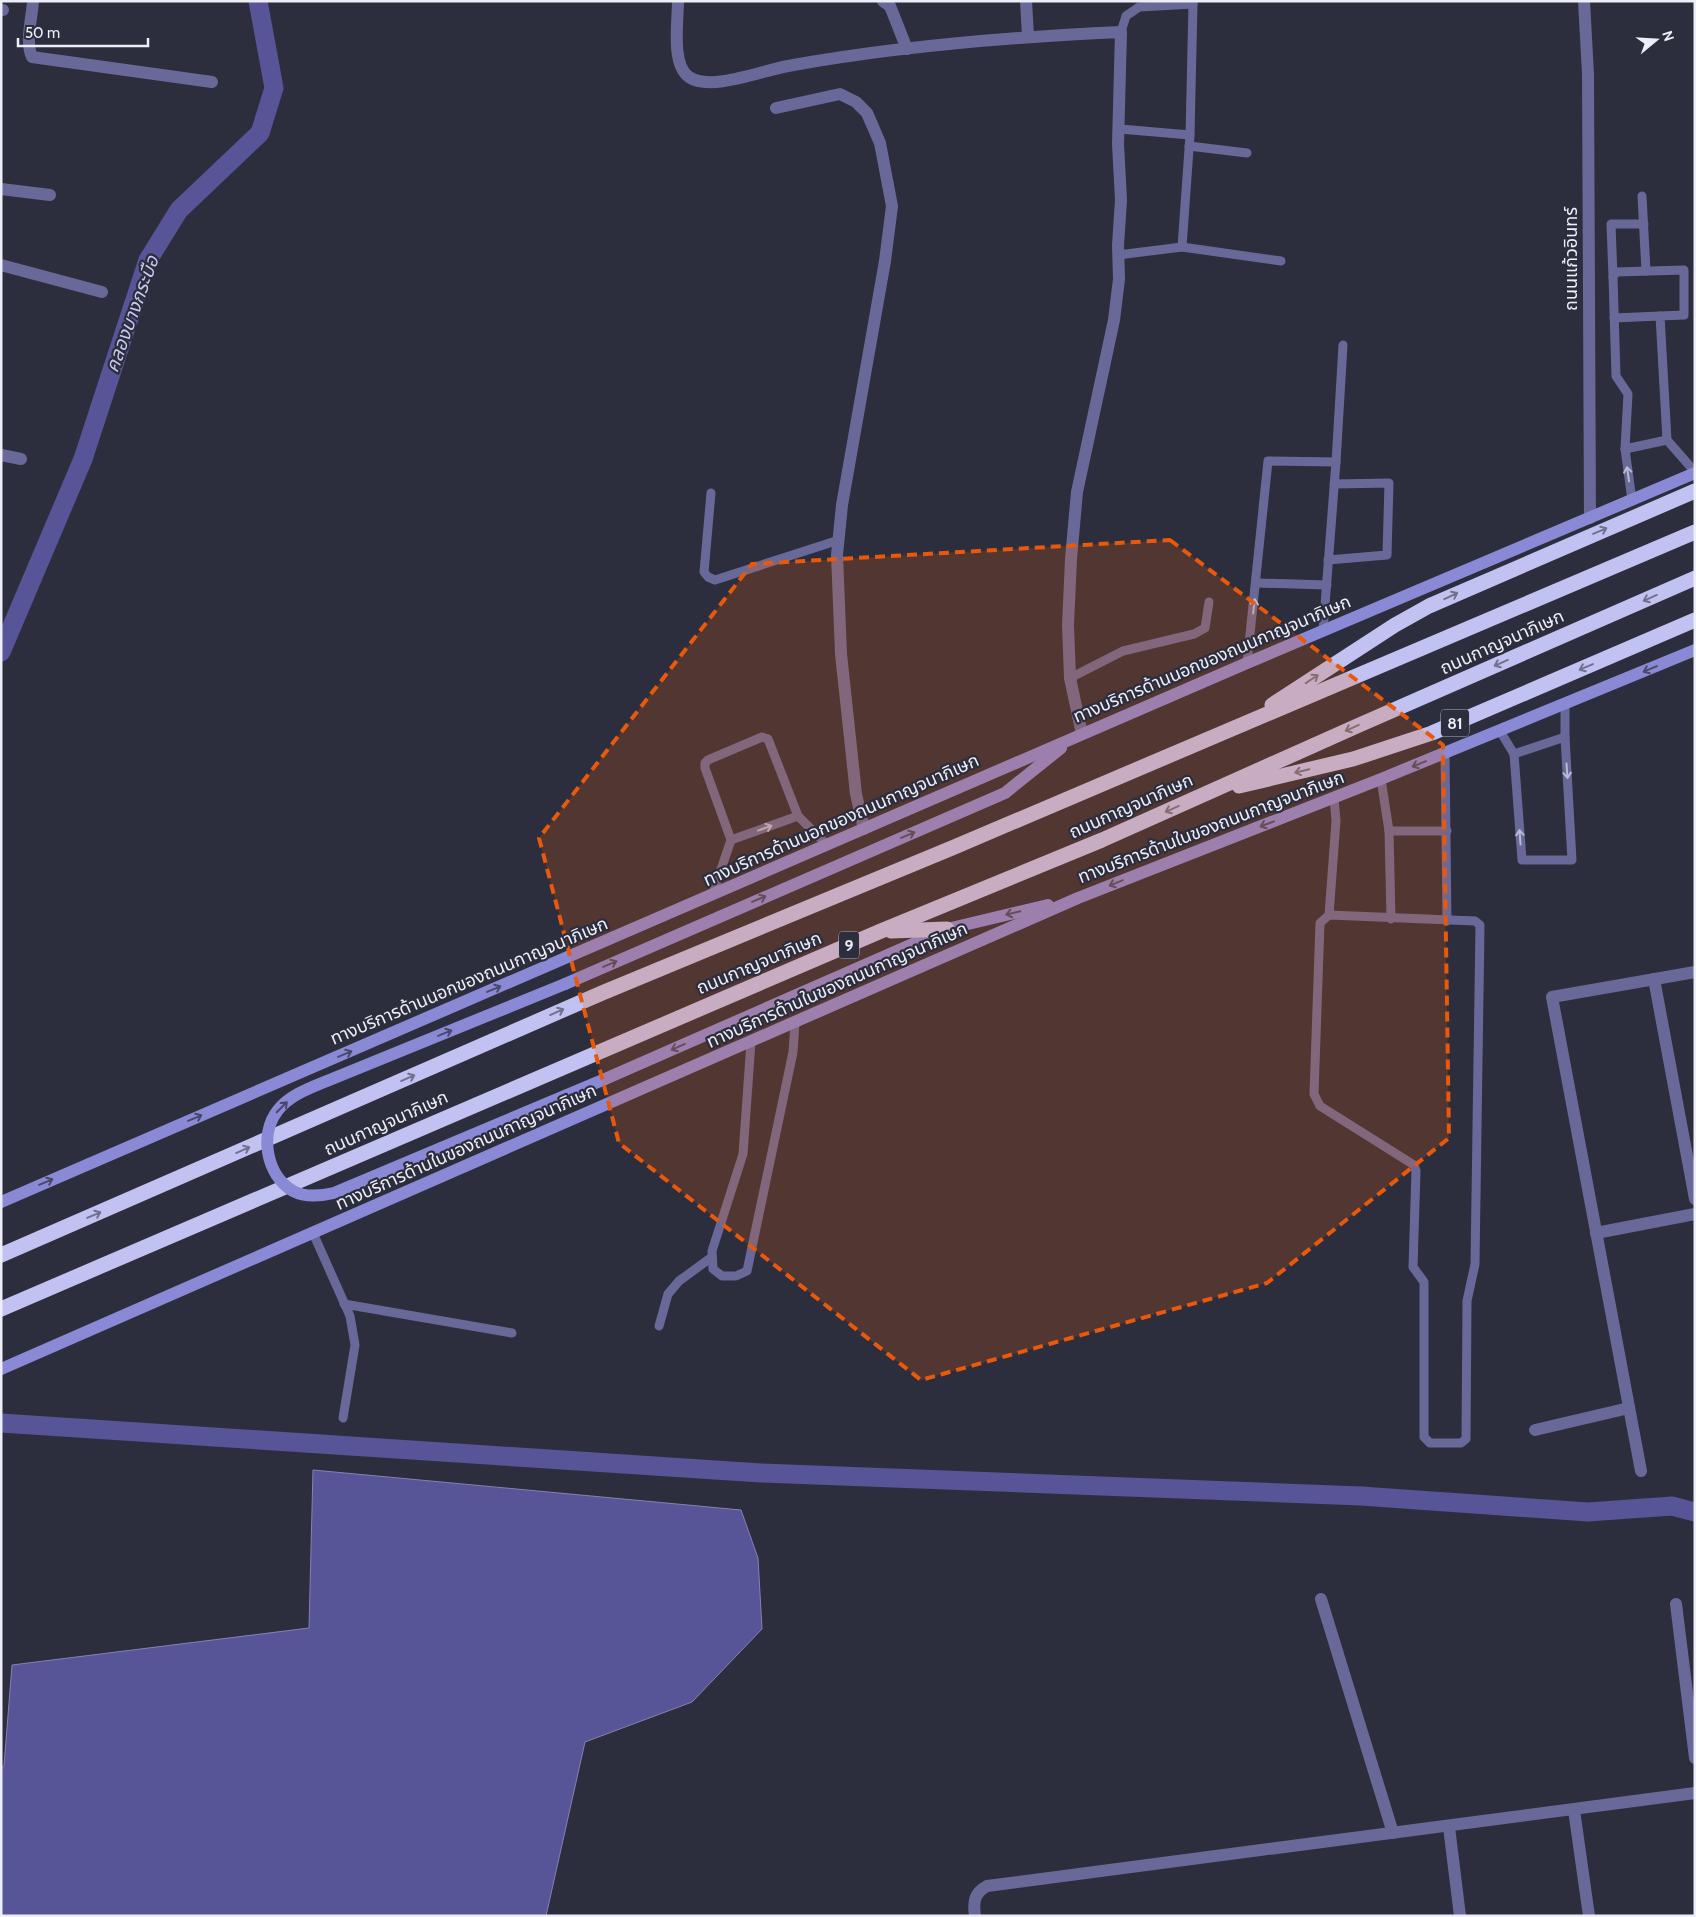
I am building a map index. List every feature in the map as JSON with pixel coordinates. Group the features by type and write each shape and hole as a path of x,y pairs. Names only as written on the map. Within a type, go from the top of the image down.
{"highway":[{"path":"1242,725 1361,646 1429,606 1695,491"},
{"name":"ถนนกาญจนาภิเษก","path":"1,1255 602,993 1242,725 1695,532"},
{"name":"ถนนกาญจนาภิเษก","path":"1,1309 881,931 1102,840 1695,578"},
{"name":"81","path":"1204,794 1391,748 1432,733 1695,620"},
{"path":"881,931 947,929"}],"main road":[{"name":"ทางบริการด้านนอกของถนนกาญจนาภิเษก","path":"1,1202 712,896 1247,662 1695,472"},
{"name":"ทางบริการด้านในของถนนกาญจนาภิเษก","path":"1,1369 1078,898 1445,754 1695,650"},
{"path":"1078,898 947,929 605,1079 334,1193 307,1196 294,1191 283,1183 270,1162 267,1148 272,1119 279,1108 293,1097 327,1080 565,984 1005,793 1079,735"}],"street":[{"path":"33,1 29,42 29,50 32,56 212,82"},
{"path":"678,1 677,51 679,64 688,76 700,83 717,82 788,66 907,49 1028,36 1121,32 1119,278 1114,320 1077,492 1068,625 1070,678 1079,735"},
{"path":"883,1 890,6 907,49"},
{"path":"1026,1 1028,36"},
{"name":"ถนนแก้วอินทร์","path":"1584,1 1588,84 1590,518"},
{"path":"776,108 840,94 856,102 867,113 880,142 892,206 885,261 843,495 837,555 841,654 856,794 864,829"},
{"path":"1,189 50,195"},
{"path":"1,265 102,292"},
{"path":"1,455 21,459"},
{"path":"1641,1471 1552,997 1695,972"},
{"path":"1654,979 1695,1199"},
{"path":"1596,1233 1695,1214"},
{"path":"1534,1430 1629,1408"},
{"path":"1320,1599 1394,1833"},
{"path":"1676,1604 1695,1758"},
{"path":"975,1916 975,1897 979,1890 987,1886 1449,1827 1695,1793"},
{"path":"1574,1810 1589,1916"},
{"path":"1449,1827 1460,1916"}],"lane":[{"path":"1121,32 1126,16 1139,7 1193,3 1190,135 1182,247"},
{"path":"1120,129 1190,135"},
{"path":"1189,146 1248,153"},
{"path":"1642,196 1646,271"},
{"path":"1632,500 1625,449 1628,394 1616,376 1611,224 1644,224"},
{"path":"1118,255 1182,247 1281,261"},
{"path":"1613,276 1616,272 1684,270 1684,315 1614,318"},
{"path":"1660,316 1667,440 1695,472"},
{"path":"1322,631 1327,585 1343,345"},
{"path":"1625,449 1667,440"},
{"path":"1247,662 1257,583 1268,461 1336,462"},
{"path":"1328,560 1387,555 1389,483 1334,484"},
{"path":"711,493 704,572 708,577 715,580 839,540"},
{"path":"1257,583 1327,585"},
{"path":"1070,678 1123,651 1206,628 1209,602"},
{"path":"1500,731 1514,754 1522,860 1572,860 1565,705"},
{"path":"712,896 731,840 704,763 762,737 770,740 798,816 827,846"},
{"path":"1514,754 1565,737"},
{"path":"1445,754 1447,921"},
{"path":"1381,779 1389,831 1391,919"},
{"path":"1329,915 1336,821 1334,798"},
{"path":"731,840 798,816"},
{"path":"1389,831 1447,831"},
{"path":"1329,915 1475,921 1480,925 1475,1264 1467,1301 1466,1439 1461,1443 1430,1443 1424,1437 1424,1282 1413,1267 1416,1171 1414,1165 1320,1106 1314,1094 1320,922 1329,915"},
{"path":"751,1042 743,1154 712,1251 713,1269 722,1276 736,1276 747,1271 793,1052 795,1023"},
{"path":"313,1233 350,1316 355,1345 343,1418"},
{"path":"659,1326 668,1294 679,1281 712,1257"},
{"path":"344,1304 512,1333"}],"highlighted area":[{"path":"1170,540 1443,745 1449,1138 1267,1283 921,1380 619,1143 539,838 752,564"}],"shaded area":[{"path":"313,1470 741,1510 758,1558 762,1629 692,1702 585,1742 546,1916 1,1916 1,1768 4,1766 12,1665 309,1628"}],"waterway":[{"name":"คลองบางกระบือ","path":"1,652 83,459 148,260 179,210 260,133 274,88 258,1"},
{"path":"1,1423 761,1473 1361,1496 1588,1512 1672,1506 1695,1512"}]}
